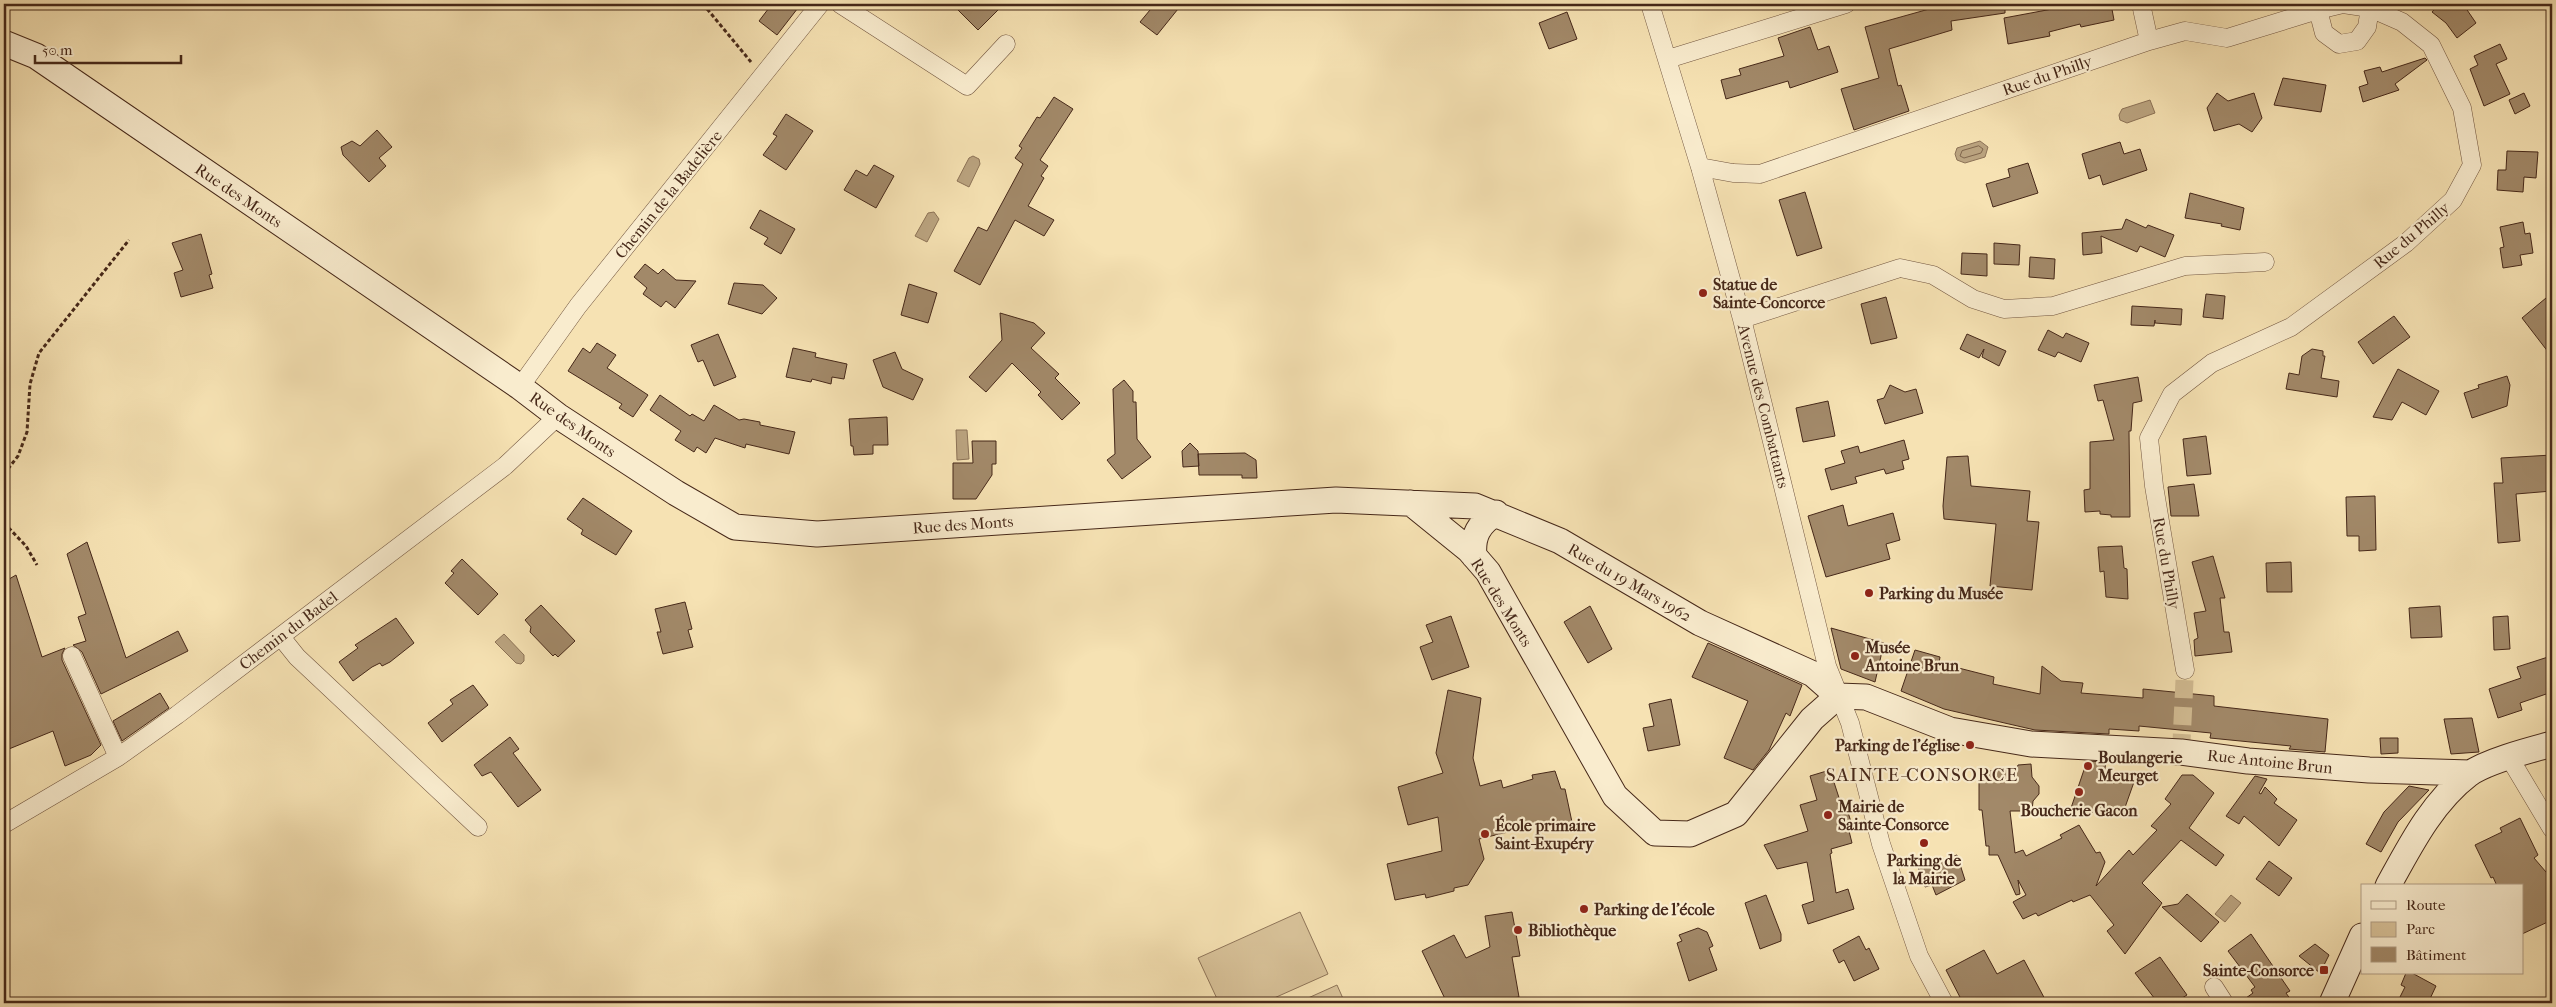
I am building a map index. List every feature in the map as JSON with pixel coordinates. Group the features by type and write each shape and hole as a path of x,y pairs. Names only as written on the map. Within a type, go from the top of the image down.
{"street":[{"name":"Chemin de la Badelière","path":"520,387 578,306 820,4"},
{"path":"840,4 967,86 1006,44"},
{"name":"Avenue des Combattants","path":"1650,4 1700,167 1742,319 1827,666 1850,723 1881,844 1919,956 1944,1003"},
{"path":"1668,59 1846,4"},
{"path":"2140,4 2149,41"},
{"name":"Rue du Philly","path":"1700,167 1733,173 1760,174 2149,41 2185,31 2227,38 2343,4 2370,8 2402,22 2431,45 2462,108 2472,165 2453,200 2406,244 2291,327 2212,363 2172,394 2149,438 2154,486 2185,670"},
{"path":"2318,10 2324,33 2340,44 2356,41 2367,26 2370,8"},
{"name":"Rue des Monts","path":"4,43 36,56 520,387 558,416 676,493 735,526 817,534 1336,500 1411,503 1474,556 1501,594 1615,796 1655,834 1690,834 1736,814 1812,719 1838,696"},
{"path":"1742,319 1900,268 1933,274 1973,299 2004,309 2053,306 2186,266 2265,262"},
{"name":"Chemin du Badel","path":"4,824 118,757 281,637 505,466 558,416"},
{"name":"Rue du 19 Mars 1962","path":"1411,503 1474,506 1496,513 1560,541 1700,623 1814,674 1838,696"},
{"path":"1474,556 1475,532 1483,521 1496,513"},
{"path":"281,637 297,657 478,828"},
{"path":"72,656 118,757"},
{"name":"Rue Antoine Brun","path":"1838,696 1866,697 1950,730 2031,744 2181,752 2248,760 2369,770 2470,774"},
{"path":"2389,884 2416,835 2432,813 2470,774 2509,757 2552,744"},
{"path":"2509,757 2552,829"},
{"path":"2332,1003 2361,938"},
{"path":"2214,987 2223,1001 2220,1003"}],"path":[{"path":"703,4 763,76"},
{"path":"4,474 18,456 27,432 30,384 39,353 129,240"},
{"path":"4,523 26,546 37,565"}],"green space":[{"path":"1300,912 1328,974 1263,1003 1219,1003 1198,958"},
{"path":"1337,985 1345,1003 1297,1003"}],"water":[{"path":"2150,100 2155,113 2127,123 2120,120 2119,115 2122,109"},
{"path":"1980,141 1988,147 1985,157 1965,163 1957,160 1955,154 1957,148"},
{"path":"973,156 979,159 980,164 969,187 957,181 969,158"},
{"path":"934,212 939,219 927,242 915,236 928,213"},
{"path":"956,430 967,430 969,459 957,460"},
{"path":"504,634 524,655 524,661 521,664 516,663 495,642"},
{"path":"2231,895 2241,903 2225,922 2215,914"}],"building":[{"path":"772,4 801,4 777,35 759,21"},
{"path":"952,4 1004,4 978,30"},
{"path":"1155,4 1182,4 1157,35 1140,22"},
{"path":"1947,4 2005,4 2005,13 1951,21 1952,30 1889,49 1898,86 1901,85 1909,111 1854,130 1841,89 1879,78 1865,27"},
{"path":"2063,4 2111,4 2114,20 2081,27 2080,24 2049,32 2050,36 2008,44 2004,18 2063,7"},
{"path":"2439,4 2463,4 2476,23 2457,38 2446,23 2432,12"},
{"path":"1567,12 1577,39 1549,49 1539,23"},
{"path":"1810,27 1818,50 1829,46 1838,72 1790,88 1788,81 1726,99 1721,80 1741,75 1739,69 1784,56 1778,38"},
{"path":"2500,44 2507,59 2496,64 2510,94 2484,106 2470,69 2478,65 2474,56"},
{"path":"2425,58 2427,60 2395,84 2399,90 2363,102 2359,87 2368,84 2364,71 2380,67 2382,72"},
{"path":"2283,78 2326,85 2321,112 2274,105"},
{"path":"2217,93 2228,101 2254,93 2262,118 2252,132 2239,124 2214,131 2207,108"},
{"path":"2524,93 2530,106 2515,114 2509,100"},
{"path":"1054,97 1073,109 1040,160 1048,166 1041,176 1044,178 1028,206 1054,220 1044,236 1015,220 980,285 954,271 978,227 987,231 1023,164 1015,158 1022,148 1019,146 1037,117 1040,118"},
{"path":"786,114 813,131 786,170 763,155 777,136 773,134"},
{"path":"377,130 392,147 379,158 386,166 369,182 343,155 341,147 352,141 360,146"},
{"path":"2120,142 2124,154 2140,149 2147,170 2103,185 2100,175 2089,179 2082,154"},
{"path":"2507,151 2538,152 2536,178 2524,177 2523,192 2497,190 2498,170 2506,170"},
{"path":"2028,163 2038,193 1993,207 1986,184 2010,177 2008,169"},
{"path":"874,165 894,176 876,208 844,190 856,170 867,176"},
{"path":"1805,192 1822,248 1797,256 1779,200"},
{"path":"2190,193 2244,208 2240,230 2221,226 2222,224 2185,218"},
{"path":"760,210 795,229 781,254 764,244 768,238 750,228"},
{"path":"2126,219 2146,228 2148,225 2174,235 2165,257 2140,246 2137,252 2101,236 2102,253 2083,255 2082,233 2122,229"},
{"path":"2523,222 2525,234 2530,233 2533,253 2520,255 2522,265 2503,268 2500,248 2504,247 2500,227"},
{"path":"201,234 212,274 209,275 213,288 181,297 174,273 183,270 172,243"},
{"path":"1994,243 2020,245 2019,265 1994,264"},
{"path":"1962,253 1987,254 1987,276 1961,274"},
{"path":"2030,257 2055,259 2054,279 2029,277"},
{"path":"645,264 658,274 663,269 676,280 696,281 675,308 666,301 661,307 643,294 647,288 634,277"},
{"path":"734,283 763,285 777,298 762,314 728,304"},
{"path":"909,284 937,293 928,323 901,315"},
{"path":"2206,294 2225,296 2223,319 2203,317"},
{"path":"1886,297 1897,338 1871,344 1861,304"},
{"path":"2546,298 2552,306 2552,357 2522,318"},
{"path":"2132,306 2182,309 2181,325 2155,323 2155,320 2154,326 2131,325"},
{"path":"1000,313 1034,323 1045,333 1031,348 1059,374 1055,378 1080,403 1062,420 1038,395 1041,392 1012,363 986,392 969,377 1002,340"},
{"path":"2394,316 2410,337 2373,364 2358,342"},
{"path":"2048,330 2063,338 2066,333 2089,343 2081,362 2058,352 2055,357 2038,350"},
{"path":"718,334 736,377 714,386 703,360 698,362 691,345"},
{"path":"1967,334 2006,351 1999,366 1982,357 1984,349 1979,358 1960,349"},
{"path":"597,343 616,355 607,368 648,395 633,417 619,408 622,404 568,371 583,348 590,353"},
{"path":"793,348 816,353 815,357 847,364 844,379 832,377 831,384 812,379 811,382 786,377"},
{"path":"2312,349 2323,351 2323,356 2325,356 2321,378 2339,381 2337,397 2286,389 2289,373 2299,375 2302,356"},
{"path":"895,352 902,369 923,379 913,400 883,387 873,360"},
{"path":"2398,369 2439,391 2426,415 2402,402 2392,420 2373,417"},
{"path":"2507,376 2510,385 2507,406 2472,418 2464,393 2479,388 2478,385"},
{"path":"2138,377 2142,401 2133,403 2131,431 2129,431 2130,517 2111,517 2111,515 2100,514 2100,511 2085,512 2084,490 2090,489 2090,442 2114,440 2103,400 2098,401 2094,385"},
{"path":"1124,380 1133,391 1133,402 1136,402 1137,439 1151,457 1122,479 1107,460 1115,454 1113,389"},
{"path":"1890,385 1905,392 1916,389 1923,413 1885,424 1877,400 1884,398"},
{"path":"660,395 690,416 692,414 704,421 714,405 739,420 760,422 760,425 795,432 789,454 746,444 745,448 715,438 706,453 697,447 694,452 675,440 681,431 650,410"},
{"path":"1828,401 1835,436 1803,442 1796,408"},
{"path":"887,417 888,445 873,445 873,454 854,455 853,446 851,446 849,419"},
{"path":"2206,436 2211,474 2187,476 2183,439"},
{"path":"1904,440 1909,459 1902,461 1904,469 1886,474 1884,469 1855,477 1857,483 1831,490 1825,469 1845,463 1841,451 1858,446 1860,453"},
{"path":"972,441 996,441 996,464 992,464 992,475 976,499 953,499 953,463 973,463"},
{"path":"1190,443 1198,451 1199,466 1183,467 1182,451"},
{"path":"1245,453 1256,460 1257,478 1242,478 1242,475 1199,475 1198,454"},
{"path":"2552,455 2552,491 2516,494 2520,541 2498,543 2494,483 2503,483 2501,458"},
{"path":"1968,456 1971,486 2030,491 2027,521 2039,522 2032,590 1990,586 1996,524 1944,519 1943,506 1947,457"},
{"path":"2194,484 2199,516 2171,516 2168,487"},
{"path":"2375,496 2376,550 2359,551 2359,536 2347,536 2346,497"},
{"path":"583,498 632,531 616,555 581,534 583,530 567,519"},
{"path":"1843,505 1848,526 1893,513 1900,540 1886,544 1890,559 1826,577 1808,516"},
{"path":"87,542 126,658 178,631 188,651 101,694 82,652 73,645 86,641 78,617 86,614 67,554"},
{"path":"2122,546 2124,568 2127,569 2128,599 2106,597 2104,571 2100,572 2098,547"},
{"path":"2213,556 2225,598 2220,598 2224,632 2229,632 2232,652 2195,656 2194,640 2198,638 2194,613 2206,611 2192,562"},
{"path":"462,559 498,594 478,615 445,583 454,573 451,571"},
{"path":"2291,562 2292,592 2267,592 2266,563"},
{"path":"16,575 42,657 65,648 62,660 101,745 91,755 65,766 53,731 4,751 4,582"},
{"path":"685,602 692,629 688,630 693,647 663,654 657,632 661,632 655,609"},
{"path":"541,605 575,641 558,657 555,654 553,656 530,632 531,627 525,620"},
{"path":"1590,606 1612,649 1588,663 1564,622"},
{"path":"2440,606 2442,637 2411,638 2409,608"},
{"path":"1451,616 1469,667 1432,680 1420,647 1433,642 1426,625"},
{"path":"2508,616 2510,649 2494,650 2493,617"},
{"path":"396,618 414,643 390,662 382,666 380,663 372,667 353,681 339,662 358,648 355,645"},
{"path":"1831,628 1884,643 1875,682 1841,669"},
{"path":"1708,643 1802,685 1790,716 1786,713 1769,750 1753,770 1724,758 1748,701 1692,677"},
{"path":"1915,650 1940,657 1939,663 1994,677 1993,684 2040,694 2042,666 2061,681 2083,683 2081,693 2143,698 2143,689 2214,696 2214,706 2328,719 2325,752 2289,749 2291,746 2210,738 2211,733 2139,726 2139,731 2109,729 2109,734 2035,730 1944,709 1901,691"},
{"path":"2548,657 2552,671 2552,692 2520,703 2522,710 2498,718 2489,689 2521,678 2517,667"},
{"path":"473,685 488,705 442,742 428,723 453,704 450,700"},
{"name":"École primaire Saint-Exupéry","path":"1448,690 1481,698 1473,758 1480,786 1501,780 1503,788 1533,779 1532,775 1555,771 1561,789 1565,789 1572,822 1551,826 1549,822 1479,839 1484,859 1468,885 1454,888 1454,891 1426,898 1425,894 1395,900 1387,864 1442,851 1438,817 1408,825 1398,787 1443,773 1436,753"},
{"path":"160,693 169,708 122,741 113,721"},
{"path":"1671,699 1680,745 1648,751 1643,728 1654,726 1649,704"},
{"path":"2472,718 2479,752 2451,754 2444,719"},
{"path":"510,737 519,749 513,753 541,790 518,807 491,772 482,776 474,765"},
{"path":"2380,738 2398,738 2398,753 2381,754"},
{"path":"2087,761 2106,762 2104,774 2134,782 2123,813 2091,812 2071,808"},
{"path":"2031,764 2032,777 2039,786 2039,794 2033,801 2032,811 2010,811 2015,853 2023,850 2026,856 2062,838 2060,835 2079,825 2096,853 2100,852 2105,862 2096,886 2129,850 2133,855 2157,830 2151,826 2171,804 2165,799 2182,775 2193,775 2214,793 2189,828 2224,855 2216,866 2181,840 2142,883 2162,903 2125,954 2107,931 2114,925 2090,895 2073,902 2072,900 2038,916 2036,913 2023,919 2013,902 2026,895 2018,880 2020,894 2016,895 1998,855 1989,855 1989,846 1986,846 1982,810 1979,810 1979,771 2016,770 2018,765"},
{"path":"1830,770 1842,807 1846,806 1852,825 1848,827 1852,843 1831,849 1832,853 1830,854 1836,893 1848,889 1854,909 1808,924 1802,905 1814,901 1807,862 1777,869 1764,845 1808,831 1800,805 1817,800 1810,776"},
{"path":"2255,776 2267,779 2259,793 2261,794 2265,787 2277,799 2274,803 2297,820 2279,846 2244,816 2239,824 2226,816"},
{"path":"2409,786 2429,790 2398,822 2381,852 2366,844 2384,812"},
{"path":"2520,818 2538,855 2534,858 2552,879 2552,920 2524,933 2524,884 2496,884 2493,877 2491,878 2475,845 2502,832 2500,828"},
{"path":"1957,855 1965,880 1936,895 1932,885 1925,887 1918,867"},
{"path":"2269,861 2292,878 2279,896 2256,879"},
{"path":"2187,894 2219,922 2201,942 2162,907 2178,904"},
{"path":"1766,895 1781,934 1781,941 1760,949 1745,903"},
{"path":"1512,912 1520,956 1512,957 1519,997 1502,1000 1503,1003 1447,1003 1422,951 1454,935 1466,958 1490,947 1485,916"},
{"path":"1698,928 1707,932 1713,946 1709,948 1717,970 1689,981 1677,943 1682,941 1679,935"},
{"path":"2251,934 2290,991 2286,993 2293,1003 2239,1003 2253,993 2251,990 2255,987 2228,951"},
{"path":"1859,936 1866,950 1869,948 1879,969 1854,981 1844,960 1839,963 1833,950"},
{"path":"2315,944 2329,955 2320,973 2299,956"},
{"path":"1984,950 1997,974 2024,960 2047,1003 1963,1003 1946,970"},
{"path":"2160,957 2187,995 2174,1003 2158,1003 2135,973"},
{"path":"2406,974 2414,974 2436,986 2428,1003 2397,1003 2405,987 2401,985"}],"tunnel":[{"path":"2181,752 2185,670"}],"place":[{"name":"Statue de Sainte-Concorce","path":"1703,293"},
{"name":"Parking du Musée","path":"1869,593"},
{"name":"Musée Antoine Brun","path":"1855,656"},
{"name":"Parking de l'église","path":"1970,745"},
{"name":"Boulangerie Meurget","path":"2088,766"},
{"name":"Boucherie Gacon","path":"2079,792"},
{"name":"Mairie de Sainte-Consorce","path":"1828,815"},
{"name":"École primaire Saint-Exupéry","path":"1485,834"},
{"name":"Parking de la Mairie","path":"1924,843"},
{"name":"Parking de l'école","path":"1584,909"},
{"name":"Bibliothèque","path":"1518,930"},
{"name":"Sainte-Consorce","path":"2324,970"}],"district":[{"name":"SAINTE-CONSORCE","path":"1922,774"}]}
